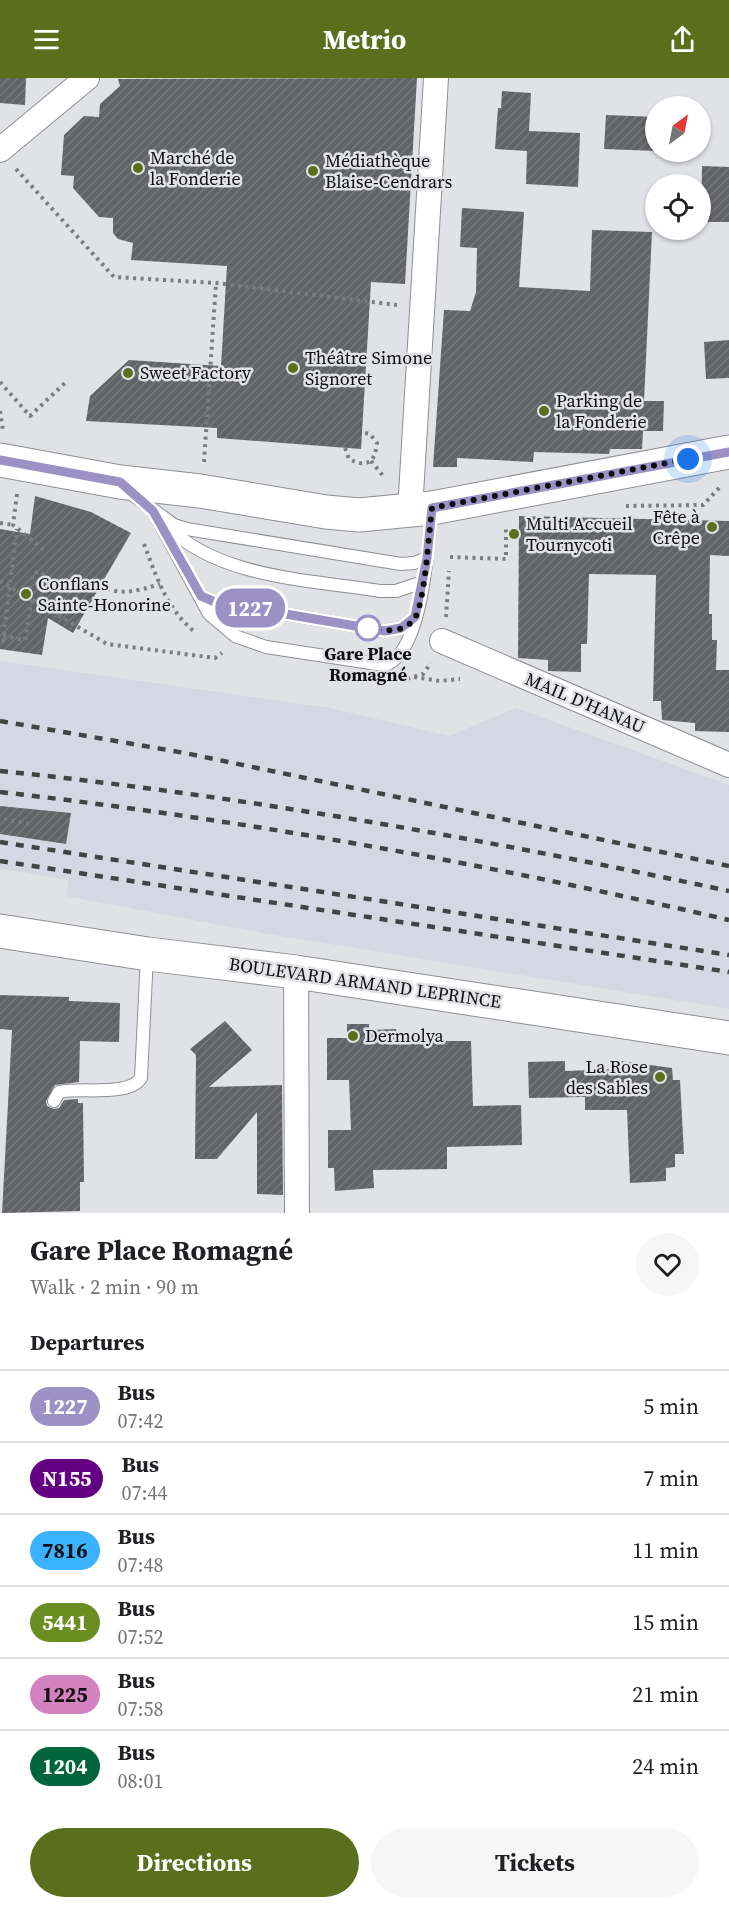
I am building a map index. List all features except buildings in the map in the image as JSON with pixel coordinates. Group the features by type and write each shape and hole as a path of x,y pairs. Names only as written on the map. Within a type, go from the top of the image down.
{"street":[{"path":"8,159 87,78"},
{"path":"421,509 422,308 436,78"},
{"path":"9,473 200,491 326,512 359,515 421,509 729,452"},
{"name":"MAIL D'HANAU","path":"442,641 729,765"},
{"name":"BOULEVARD ARMAND LEPRINCE","path":"0,931 147,954 296,972 729,1038"},
{"path":"296,972 297,1213"}],"lane":[{"path":"120,482 182,541 228,564 380,591 403,590 423,582"},
{"path":"153,511 213,619 235,636 266,647 384,665 393,663 407,647 415,617 427,558 421,509"},
{"path":"153,511 174,525 187,529 401,564 414,563 427,558"},
{"path":"201,596 215,602 385,631 401,628 415,617"},
{"path":"54,1101 59,1092 124,1089 137,1084 141,1078 147,954"}],"path":[{"path":"8,159 114,277 216,283 422,308"},
{"path":"206,441 216,283"},
{"path":"0,382 30,416 66,382"},
{"path":"345,448 349,459 361,464 371,461 377,443 370,434 362,432"},
{"path":"9,473 13,525"},
{"path":"620,506 703,505 723,485"},
{"path":"450,557 506,559 506,518"},
{"path":"0,523 13,525 44,550"},
{"path":"3,642 17,529"},
{"path":"25,595 29,588 38,587 43,579 43,574 38,571 32,576 33,582 37,584"},
{"path":"0,581 107,644 215,658 223,652"},
{"path":"100,586 113,592 131,593 160,584"},
{"path":"3,636 25,640 32,599"},
{"path":"4,819 30,824"}],"shaded area":[{"path":"0,661 330,708 449,736 516,708 729,785 729,1009 268,934 66,896 69,880 0,869"}],"railway":[{"path":"0,721 185,753 729,866"},
{"path":"0,771 183,793 366,821 548,854 729,891"},
{"path":"0,792 275,830 548,880 729,920"},
{"path":"0,842 729,955"},
{"path":"0,861 729,972"}],"bus line":[{"name":"1227","path":"0,460 120,482 153,511 201,596 215,602 385,631 401,628 415,617 427,558 432,508 729,452"}],"place":[{"name":"Marché de la Fonderie","path":"138,168"},
{"name":"Médiathèque Blaise-Cendrars","path":"313,171"},
{"name":"Théâtre Simone Signoret","path":"293,368"},
{"name":"Sweet Factory","path":"128,373"},
{"name":"Parking de la Fonderie","path":"544,411"},
{"name":"Fête à Crêpe","path":"712,527"},
{"name":"Multi Accueil Tournycoti","path":"514,534"},
{"name":"Conflans Sainte-Honorine","path":"26,594"},
{"name":"Gare Place Romagné","path":"368,628"},
{"name":"Dermolya","path":"353,1036"},
{"name":"La Rose des Sables","path":"660,1077"}],"route":[{"path":"368,628 393,630 407,625 415,617 427,558 432,508 688,459"}]}
